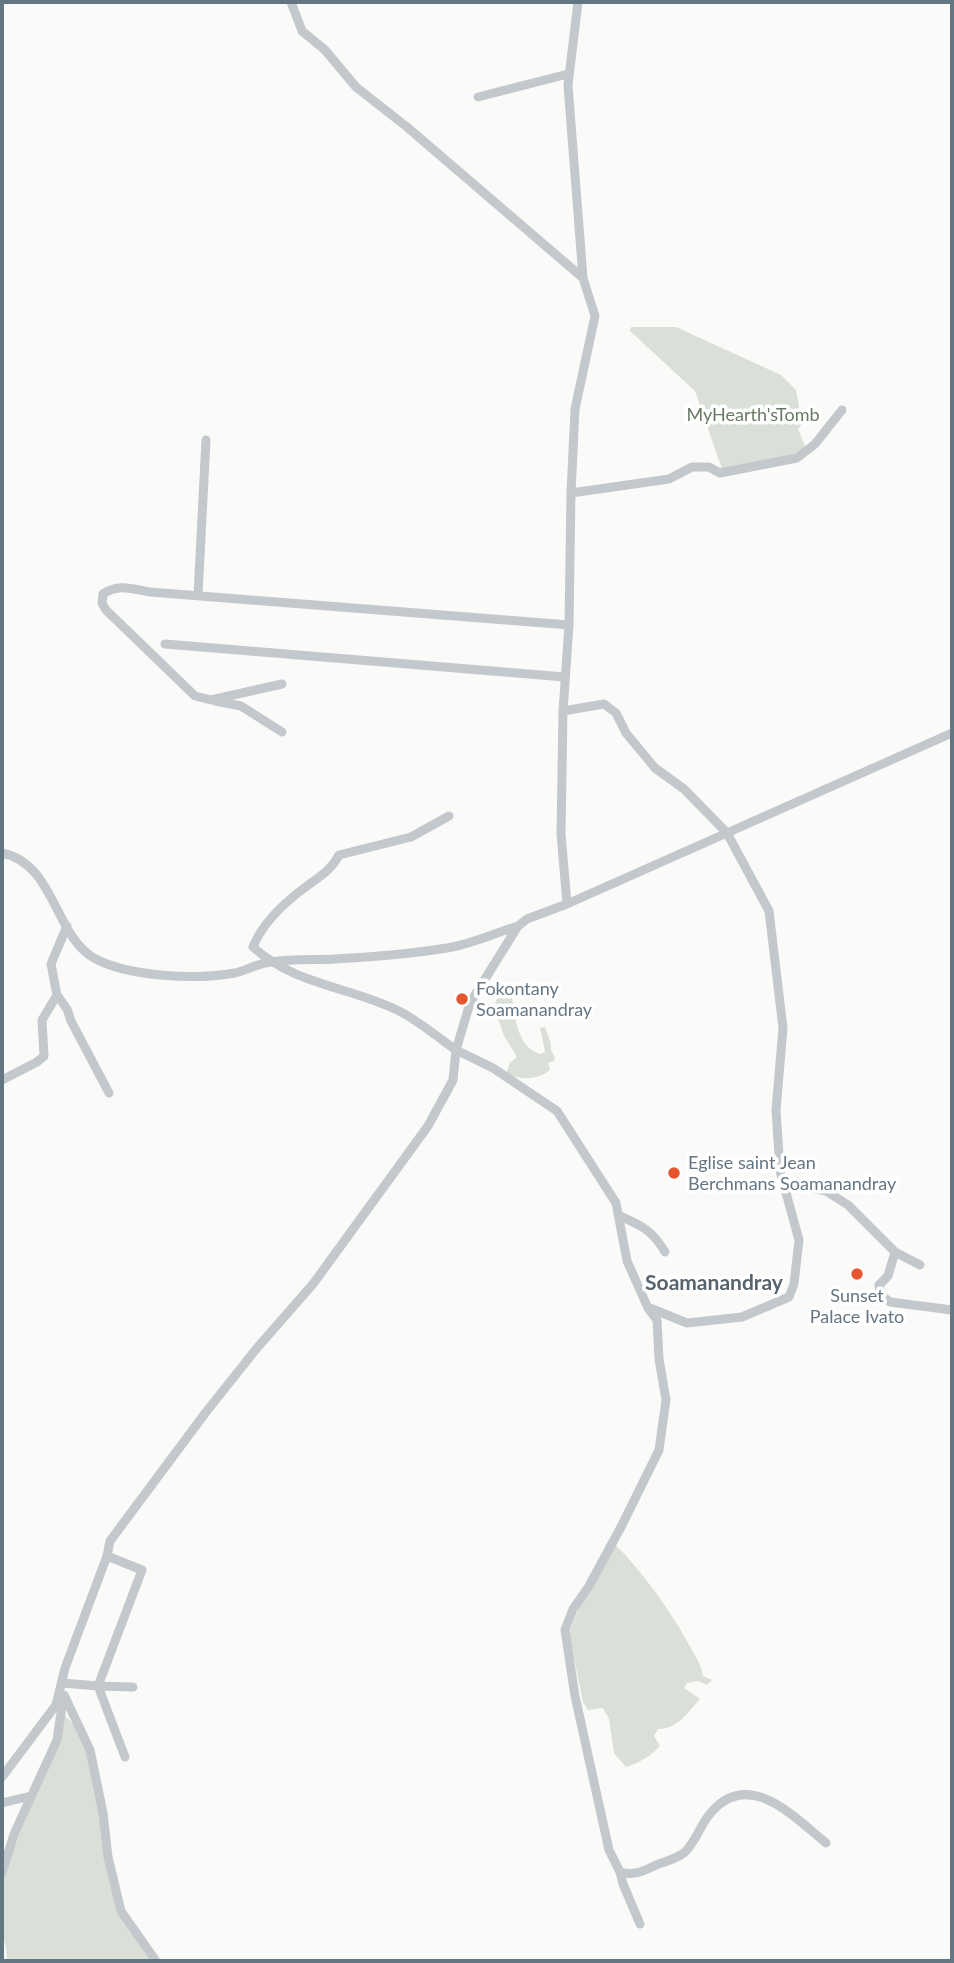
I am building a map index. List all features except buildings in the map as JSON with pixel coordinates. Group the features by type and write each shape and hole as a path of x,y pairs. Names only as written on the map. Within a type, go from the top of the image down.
{"street":[{"path":"291,2 302,31 324,50 356,87 407,127 583,278"},
{"path":"566,904 561,834 571,493 575,410 594,316 583,278 568,74 578,2"},
{"path":"478,97 568,74"},
{"path":"571,493 669,479 692,467 709,467 720,473 797,458 815,444 842,410"},
{"path":"198,595 206,440"},
{"path":"282,732 241,706 195,696 106,610 102,603 103,594 112,587 569,625"},
{"path":"165,644 565,677"},
{"path":"211,700 282,684"},
{"path":"563,711 604,704 616,713 626,733 655,768 684,789 727,833 769,911 783,1028 776,1110 780,1171 799,1240 794,1284 789,1297 742,1317 687,1322 648,1308"},
{"path":"2,1777 56,1705 65,1668 107,1556 110,1541 248,1358 313,1284 428,1126 453,1080 456,1050 470,1003 518,926 527,919 952,733"},
{"path":"449,816 411,837 339,855 333,867 300,891 259,933 253,947 269,962 291,973 399,1011 456,1050 492,1068 557,1111 616,1203 627,1261 648,1308 657,1320 659,1359 666,1401 659,1450 615,1537 573,1609 565,1630 575,1696 608,1850 620,1872 640,1924"},
{"path":"2,853 10,855 35,873 55,902 79,947 95,959 135,971 184,976 235,973 269,962 339,959 449,947 518,926"},
{"path":"67,926 51,964 57,995 67,1009 110,1093"},
{"path":"2,1080 44,1056 42,1020 57,995"},
{"path":"785,1183 826,1191 848,1205 895,1252 920,1265"},
{"path":"620,1216 656,1236 665,1252"},
{"path":"895,1252 888,1276 878,1285 881,1295 890,1302 952,1310"},
{"path":"107,1556 142,1570 98,1686 125,1757"},
{"path":"62,1683 133,1688"},
{"path":"62,1683 64,1695 90,1750 103,1813 108,1857 121,1911 156,1961"},
{"path":"2,1873 14,1834 57,1740 64,1695"},
{"path":"620,1872 639,1873 684,1853 708,1815 727,1797 741,1794 759,1796 770,1802 792,1815 825,1843"},
{"path":"2,1804 32,1796"}],"green space":[{"name":"MyHearth'sTomb","path":"631,327 676,327 781,375 796,390 802,424 798,429 805,446 796,455 722,469 695,391 630,331"},
{"path":"504,990 512,997 522,1038 526,1045 540,1054 545,1052 540,1028 545,1027 555,1058 548,1063 550,1070 540,1076 522,1078 506,1073 510,1063 517,1057 497,1020 496,999"},
{"path":"615,1544 645,1578 671,1615 696,1658 703,1676 712,1680 707,1685 698,1681 687,1683 684,1688 700,1699 671,1727 658,1729 654,1736 660,1746 656,1750 626,1767 614,1753 609,1719 603,1708 588,1710 583,1702 569,1634 580,1604"},
{"path":"65,1716 77,1731 87,1752 119,1911 150,1961 7,1961 2,1932 2,1873"}],"place":[{"name":"Fokontany Soamanandray","path":"462,999"},
{"name":"Eglise saint Jean Berchmans Soamanandray","path":"674,1173"},
{"name":"Sunset Palace Ivato","path":"857,1274"}],"district":[{"name":"Soamanandray","path":"714,1283"}]}
